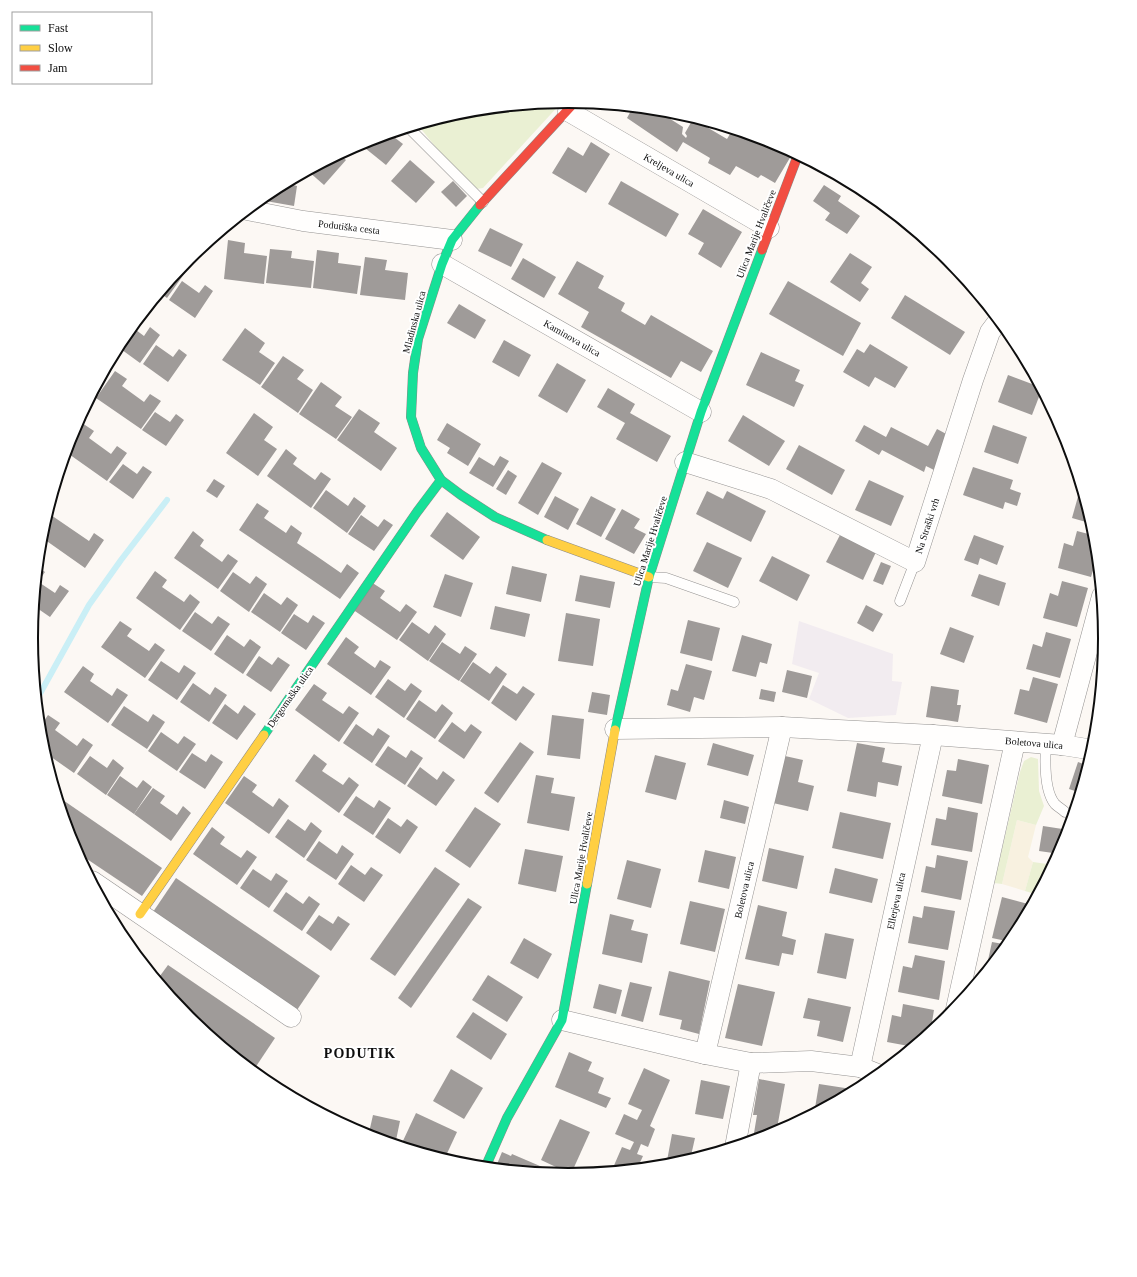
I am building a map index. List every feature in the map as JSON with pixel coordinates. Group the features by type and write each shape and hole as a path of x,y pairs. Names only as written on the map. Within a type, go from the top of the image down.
{"street":[{"name":"Mladinska ulica","path":"570,108 483,202 452,240 442,264 418,339 412,373 411,416 421,448 441,480 461,495 495,517 548,540 649,577"},
{"name":"Kreljeva ulica","path":"576,108 769,228"},
{"name":"Ulica Marije Hvaličeve","path":"488,1162 507,1118 562,1020 615,729 649,577 701,412 769,228 796,160"},
{"name":"Podutiška cesta","path":"255,212 303,221 452,240"},
{"name":"Kaminova ulica","path":"442,264 701,412"},
{"name":"Na Straški vrh","path":"685,462 771,489 915,562 973,380 990,332 996,325"},
{"name":"Dergomaška ulica","path":"140,914 417,512 441,480"},
{"path":"1054,745 1098,608"},
{"name":"Boletova ulica","path":"615,729 782,727 932,735 1087,749"},
{"name":"Boletova ulica","path":"705,1054 782,727"},
{"name":"Ellerjeva ulica","path":"873,1072 932,735"},
{"path":"959,998 1015,742"},
{"path":"100,886 290,1017"},
{"name":"Ellerjeva ulica","path":"562,1020 705,1054 751,1063 811,1061 871,1074"},
{"path":"735,1142 751,1063"}],"lane":[{"path":"413,131 483,202"},
{"path":"900,600 915,562"},
{"path":"649,577 666,578 734,602"},
{"path":"1054,745 1045,765 1048,788 1055,804 1065,812"}],"shaded area":[{"path":"799,621 893,654 892,681 902,682 896,715 848,718 809,699 819,673 792,664"},
{"path":"1017,820 1036,825 1028,857 1033,862 1025,891 1002,884"}],"green space":[{"path":"556,108 483,188 476,189 445,159 421,129 465,118 534,109"},
{"path":"1031,757 1038,759 1039,791 1044,806 1036,825 1017,820 1002,884 994,883 1020,772 1024,761"},
{"path":"1033,862 1048,864 1033,894 1025,891"}],"building":[{"path":"630,112 668,117 683,127 682,134 686,138 687,136 685,133 691,122 704,126 727,139 730,133 772,148 790,157 775,183 761,175 758,178 736,166 730,175 708,163 710,158 683,142 677,152 627,118"},
{"path":"394,137 403,144 386,165 365,148"},
{"path":"591,142 610,154 586,193 552,173 568,147 583,156"},
{"path":"344,158 346,160 324,185 312,174"},
{"path":"410,160 435,182 416,203 391,181"},
{"path":"453,181 467,196 456,207 441,192"},
{"path":"621,181 679,214 666,237 608,204"},
{"path":"293,185 297,186 294,206 268,201"},
{"path":"824,185 841,196 838,201 860,216 847,234 825,220 830,213 813,201"},
{"path":"703,209 742,232 721,268 698,254 704,243 688,234"},
{"path":"490,228 523,244 511,267 478,251"},
{"path":"228,240 245,243 244,253 267,256 264,284 224,279"},
{"path":"270,249 292,251 291,258 314,261 311,288 266,283"},
{"path":"317,250 339,253 338,263 361,266 357,294 313,288"},
{"path":"850,253 872,267 861,283 869,289 860,302 830,282"},
{"path":"365,257 387,260 385,270 408,273 405,300 360,295"},
{"path":"523,258 556,277 544,298 511,279"},
{"path":"577,261 604,276 598,288 625,303 621,311 645,325 651,315 713,351 701,372 681,361 671,378 581,327 589,312 558,294"},
{"path":"187,270 187,270 167,298 164,296"},
{"path":"182,281 199,293 205,285 213,291 195,318 169,300"},
{"path":"788,281 861,323 843,356 769,314"},
{"path":"905,295 965,332 950,355 891,318"},
{"path":"459,304 486,320 475,339 447,323"},
{"path":"150,327 160,335 140,363 123,351 137,331 144,336"},
{"path":"245,328 265,343 259,352 275,363 260,385 222,360"},
{"path":"504,340 531,355 519,377 492,362"},
{"path":"870,344 908,367 895,388 875,377 869,387 843,372 857,349 864,353"},
{"path":"156,345 173,357 179,349 187,355 168,382 143,364"},
{"path":"761,352 800,370 795,381 804,385 794,407 746,385"},
{"path":"283,356 304,370 297,379 313,390 298,413 261,387"},
{"path":"557,363 586,380 567,413 538,396"},
{"path":"115,371 127,379 122,386 144,402 150,394 161,401 141,429 96,397"},
{"path":"1008,375 1034,385 1040,395 1032,415 998,402"},
{"path":"321,382 342,397 335,406 352,417 336,439 299,414"},
{"path":"608,388 635,404 630,413 671,436 657,462 616,439 625,423 597,407"},
{"path":"359,409 380,423 374,432 397,448 381,471 337,440"},
{"path":"155,412 170,422 176,414 184,420 166,446 142,430"},
{"path":"254,413 273,427 264,440 277,449 258,476 226,453"},
{"path":"743,415 785,441 769,466 728,441"},
{"path":"447,423 481,444 468,466 447,453 450,448 437,440"},
{"path":"83,424 94,431 89,438 111,454 117,446 127,453 107,481 71,455"},
{"path":"864,425 886,437 891,427 928,446 937,429 950,436 938,472 926,466 924,472 882,450 879,455 855,441"},
{"path":"993,425 1027,437 1018,464 984,452"},
{"path":"799,445 845,470 832,495 786,469"},
{"path":"286,449 297,458 293,464 315,480 321,472 331,479 311,508 267,476"},
{"path":"500,456 509,461 493,487 469,473 479,457 494,466"},
{"path":"542,462 562,473 538,515 518,503"},
{"path":"123,464 137,474 143,466 152,472 133,499 109,482"},
{"path":"973,467 1013,480 1010,489 1021,493 1017,506 1005,502 1003,509 963,495"},
{"path":"508,470 517,476 506,495 496,489"},
{"path":"214,479 225,486 217,498 206,491"},
{"path":"869,480 904,496 891,526 855,510"},
{"path":"326,490 348,506 354,497 366,506 347,533 313,508"},
{"path":"707,491 723,499 727,491 766,511 751,542 696,514"},
{"path":"1079,494 1086,522 1072,518"},
{"path":"555,496 579,509 568,530 544,517"},
{"path":"591,496 616,509 601,537 576,524"},
{"path":"257,503 269,511 264,518 286,533 291,525 302,533 297,543 341,573 347,564 359,573 340,599 239,530"},
{"path":"622,509 640,519 634,528 646,534 634,554 605,539"},
{"path":"447,512 480,537 463,560 430,536"},
{"path":"361,515 378,527 384,519 393,525 374,551 348,534"},
{"path":"52,516 89,541 94,533 104,540 85,568 47,541"},
{"path":"193,531 204,540 200,546 222,562 228,554 238,561 218,589 174,558"},
{"path":"1077,531 1089,534 1094,568 1091,577 1058,568 1064,543 1073,546"},
{"path":"840,535 876,552 863,580 826,562"},
{"path":"974,535 1004,546 997,565 980,558 978,565 964,560"},
{"path":"707,542 742,558 728,588 693,571"},
{"path":"772,556 810,575 797,601 759,581"},
{"path":"881,562 891,566 883,585 873,581"},
{"path":"512,566 547,574 541,602 506,594"},
{"path":"155,571 167,580 162,587 184,602 190,594 200,602 180,630 136,598"},
{"path":"233,572 250,584 256,576 267,584 249,612 220,591"},
{"path":"445,574 473,583 461,617 433,607"},
{"path":"979,574 1006,583 999,606 971,596"},
{"path":"580,575 615,582 610,608 575,601"},
{"path":"1062,581 1088,588 1077,627 1043,618 1050,593 1058,596"},
{"path":"371,582 385,591 380,598 400,612 406,604 417,612 397,640 352,609"},
{"path":"41,584 55,593 60,585 69,591 50,617 39,609"},
{"path":"264,593 281,605 287,597 298,605 280,632 251,612"},
{"path":"866,605 883,614 873,632 857,623"},
{"path":"495,606 530,614 525,637 490,629"},
{"path":"195,612 212,624 218,616 230,624 211,651 182,631"},
{"path":"566,613 600,619 593,666 558,661"},
{"path":"294,614 308,623 313,615 325,623 306,650 281,633"},
{"path":"688,620 720,628 712,661 680,653"},
{"path":"120,621 132,629 127,636 149,651 155,643 165,650 145,678 101,647"},
{"path":"412,622 429,634 435,625 446,634 428,661 399,640"},
{"path":"950,627 974,636 964,663 940,654"},
{"path":"1046,632 1071,639 1060,678 1026,669 1033,644 1042,647"},
{"path":"227,635 244,647 250,639 261,647 243,674 214,654"},
{"path":"742,635 772,644 767,664 760,662 756,677 732,671"},
{"path":"346,637 359,647 354,653 375,668 380,660 391,667 371,695 327,664"},
{"path":"442,642 460,654 465,646 477,654 459,681 429,661"},
{"path":"259,656 272,665 278,657 290,665 271,692 246,675"},
{"path":"161,661 179,673 184,665 196,673 177,700 148,680"},
{"path":"473,662 490,674 496,666 507,674 489,701 460,681"},
{"path":"686,664 712,671 704,700 694,697 690,712 667,705 671,689 678,691"},
{"path":"83,666 94,674 90,681 112,696 117,688 128,695 108,723 64,692"},
{"path":"787,670 812,676 807,698 782,692"},
{"path":"1033,677 1058,684 1047,723 1014,714 1020,689 1029,691"},
{"path":"388,679 405,691 411,683 422,691 404,718 375,697"},
{"path":"193,683 210,695 215,687 227,695 209,722 180,702"},
{"path":"314,684 327,693 322,700 343,714 349,706 359,713 339,742 295,710"},
{"path":"503,685 517,694 523,686 535,694 516,721 491,703"},
{"path":"931,686 959,690 957,705 961,705 958,722 926,717"},
{"path":"761,689 776,692 774,702 759,699"},
{"path":"592,692 610,695 607,715 588,712"},
{"path":"419,700 436,712 442,704 453,713 435,739 406,719"},
{"path":"225,704 238,714 244,705 256,714 237,740 212,723"},
{"path":"124,706 148,722 153,714 165,722 147,749 111,725"},
{"path":"48,715 60,723 55,730 77,746 83,738 93,745 74,773 52,757 45,720"},
{"path":"552,715 584,719 580,759 547,755"},
{"path":"452,722 465,732 471,724 482,732 464,759 438,741"},
{"path":"356,724 373,736 378,728 390,736 372,763 343,743"},
{"path":"161,732 178,744 184,736 196,744 177,771 148,751"},
{"path":"520,742 534,752 498,803 484,793"},
{"path":"713,743 754,755 748,776 707,765"},
{"path":"857,743 885,748 882,762 902,766 898,786 878,782 876,797 847,791"},
{"path":"388,746 406,758 411,750 423,758 405,785 375,765"},
{"path":"192,753 206,762 211,754 223,762 205,789 179,772"},
{"path":"314,754 327,764 322,771 343,785 349,777 359,785 339,813 295,781"},
{"path":"655,755 686,763 676,800 645,792"},
{"path":"90,756 107,768 113,759 124,768 106,795 77,774"},
{"path":"785,756 803,760 798,782 814,786 808,811 773,803"},
{"path":"958,759 989,765 982,804 942,796 947,770 956,771"},
{"path":"1078,762 1084,764 1076,791 1069,789"},
{"path":"420,767 437,780 443,771 455,780 436,806 407,786"},
{"path":"536,775 554,778 551,793 575,797 569,831 527,823"},
{"path":"120,776 137,788 143,780 152,787 134,814 107,795"},
{"path":"244,776 257,785 252,792 273,807 279,798 289,806 269,834 225,803"},
{"path":"153,788 165,796 160,803 177,815 183,806 191,813 171,841 134,814"},
{"path":"356,796 374,808 379,800 391,808 373,835 343,815"},
{"path":"63,800 162,868 142,896 86,858 78,842"},
{"path":"724,800 749,807 745,824 720,818"},
{"path":"475,807 501,824 470,868 445,851"},
{"path":"948,807 978,813 972,852 931,845 936,818 946,820"},
{"path":"840,812 891,823 883,859 832,848"},
{"path":"388,818 401,827 407,819 418,827 400,854 375,837"},
{"path":"288,819 305,831 311,822 322,831 304,858 275,837"},
{"path":"1043,826 1064,829 1054,853 1039,851"},
{"path":"212,827 225,837 220,844 241,858 247,850 257,857 237,885 193,854"},
{"path":"319,841 337,854 342,845 354,854 336,880 306,860"},
{"path":"769,848 804,856 797,889 762,881"},
{"path":"525,849 563,856 556,892 518,884"},
{"path":"705,850 736,857 729,889 698,882"},
{"path":"937,855 968,861 961,900 921,892 926,866 935,868"},
{"path":"627,860 661,869 651,908 617,899"},
{"path":"351,865 365,875 371,867 383,875 364,902 338,884"},
{"path":"435,867 460,884 395,976 370,959"},
{"path":"835,868 878,879 872,903 829,893"},
{"path":"253,869 271,881 276,873 288,881 269,908 240,888"},
{"path":"176,878 320,976 297,1010 153,912"},
{"path":"286,892 303,904 309,896 320,904 302,931 273,911"},
{"path":"1002,897 1028,904 1004,941 992,938"},
{"path":"468,898 482,907 411,1008 398,998"},
{"path":"690,901 725,909 715,952 680,944"},
{"path":"758,905 787,912 782,936 796,940 793,955 782,953 779,966 745,959"},
{"path":"924,906 955,911 948,950 908,943 913,916 922,918"},
{"path":"610,914 634,920 631,930 648,934 642,963 602,954"},
{"path":"319,915 333,924 338,916 350,924 331,951 306,933"},
{"path":"825,933 854,939 846,979 817,973"},
{"path":"524,938 552,954 538,979 510,963"},
{"path":"992,942 1002,944 989,961 987,963"},
{"path":"915,955 945,961 939,1000 898,992 903,966 912,968"},
{"path":"168,965 275,1038 256,1066 193,1014 160,976"},
{"path":"669,971 710,981 699,1034 680,1029 682,1020 659,1015"},
{"path":"488,975 523,997 507,1022 472,1000"},
{"path":"630,982 652,987 643,1022 621,1016"},
{"path":"599,984 622,990 616,1014 593,1008"},
{"path":"738,984 775,992 762,1046 725,1038"},
{"path":"808,998 851,1007 843,1042 817,1036 820,1021 803,1018"},
{"path":"903,1004 934,1010 931,1025 907,1046 887,1042 892,1015 901,1017"},
{"path":"473,1012 507,1034 491,1060 456,1037"},
{"path":"569,1052 592,1062 588,1071 604,1078 598,1093 611,1098 606,1108 555,1087"},
{"path":"644,1068 670,1080 650,1126 655,1129 648,1147 641,1144 637,1154 643,1156 639,1164 613,1167 622,1147 630,1150 634,1142 615,1134 624,1114 637,1120 642,1110 628,1104"},
{"path":"451,1069 483,1088 464,1119 433,1101"},
{"path":"759,1079 785,1084 777,1126 759,1134 754,1133 757,1115 753,1115"},
{"path":"701,1080 730,1086 723,1119 695,1114"},
{"path":"819,1084 849,1089 834,1098 815,1108"},
{"path":"416,1113 457,1132 446,1155 402,1142"},
{"path":"373,1115 400,1121 396,1140 369,1131"},
{"path":"560,1119 590,1132 573,1169 560,1169 541,1160"},
{"path":"672,1134 695,1138 691,1154 667,1160"},
{"path":"502,1152 511,1156 512,1154 545,1168 534,1168 497,1164"}],"waterway":[{"path":"41,692 89,605 167,500"}],"traffic: fast":[{"path":"480,205 452,240 442,264 418,339 413,373 411,417 421,448 441,480 495,517 547,540"},
{"path":"615,730 649,577 701,412 762,250"},
{"path":"264,735 417,512 441,480"},
{"path":"488,1162 507,1118 562,1020 587,884"}],"traffic: slow":[{"path":"547,540 649,577"},
{"path":"587,884 615,730"},
{"path":"140,914 264,735"}],"traffic: jam":[{"path":"480,205 569,108"},
{"path":"762,250 796,160"}],"district":[{"name":"PODUTIK","path":"360,1053"}]}
